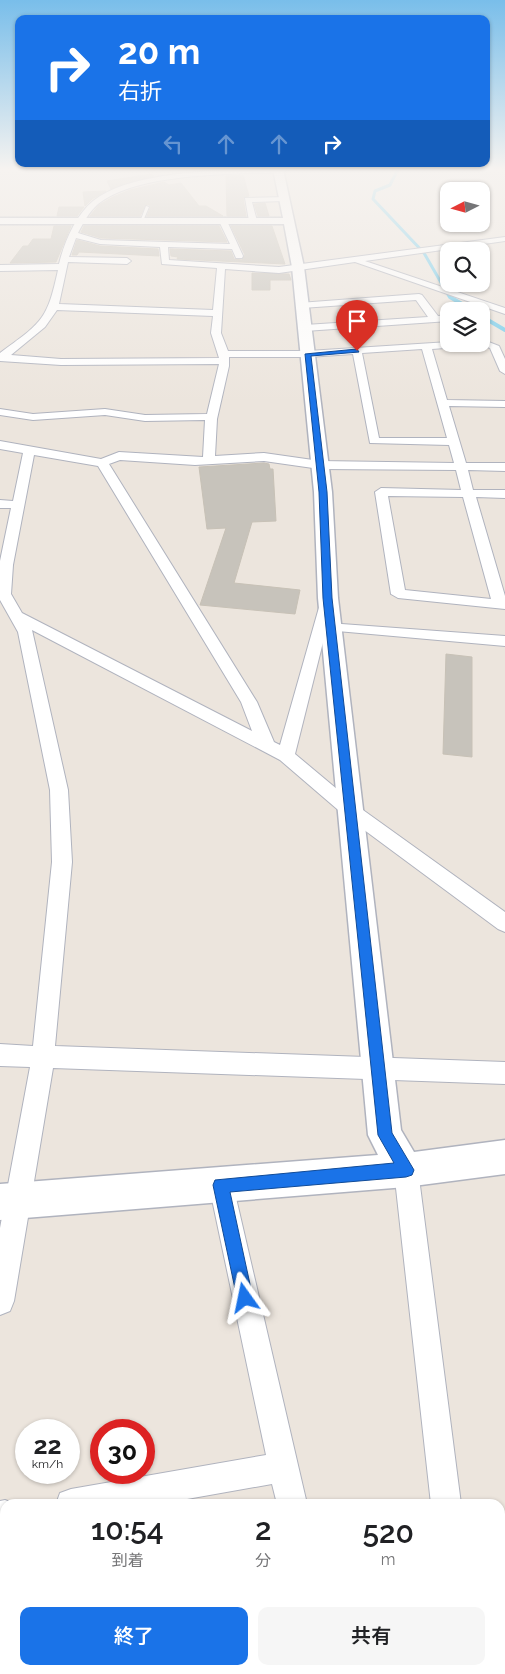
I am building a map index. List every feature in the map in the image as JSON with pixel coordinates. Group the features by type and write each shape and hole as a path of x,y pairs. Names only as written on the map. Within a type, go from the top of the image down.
{"street":[{"path":"2,354 44,322 53,307 63,263 70,247"},
{"path":"164,247 165,262 279,270 447,247"},
{"path":"235,247 245,269"},
{"path":"294,247 298,267 320,465 328,598 385,1135 406,1170 445,1499"},
{"path":"355,260 464,296 505,312"},
{"path":"0,268 63,263 127,261"},
{"path":"209,460 212,417 224,358 216,333 221,267"},
{"path":"302,305 419,298 435,319"},
{"path":"53,307 218,313"},
{"path":"305,328 440,319"},
{"path":"2,354 61,362 163,360 308,354 440,345"},
{"path":"490,345 494,346 505,371"},
{"path":"426,346 469,494 503,604 398,594 381,492 469,494 505,494"},
{"path":"357,351 374,441 454,442"},
{"path":"443,404 505,404"},
{"path":"3,412 33,417 105,412 145,418 212,417"},
{"path":"0,445 29,452 102,463 119,456 209,460 264,458 320,465 505,467"},
{"path":"0,1301 8,1202 43,1057 62,862 59,790 26,632 4,594 6,565 29,452"},
{"path":"102,463 249,702 265,742"},
{"path":"0,504 18,505"},
{"path":"286,756 328,598"},
{"path":"16,616 265,742 286,756 350,810 505,923"},
{"path":"331,627 505,641"},
{"path":"0,1055 505,1073"},
{"path":"8,1202 406,1170 505,1157"},
{"path":"221,1185 282,1467 291,1499"},
{"path":"99,1499 282,1467"}],"building":[{"path":"22,247 62,247 56,262 10,263"},
{"path":"75,247 122,247 158,249 159,256 79,252 77,255 72,255"},
{"path":"241,247 279,247 285,264 177,259 178,257 171,256 170,249 231,251 234,259 242,260 245,255"},
{"path":"252,273 289,274 291,280 270,280 270,290 252,290"},
{"path":"269,464 270,469 273,469 276,521 252,522 234,583 300,590 295,614 200,605 226,528 207,529 199,467"},
{"path":"446,654 472,657 472,757 443,754"}],"waterway":[{"path":"418,247 424,253 440,281"},
{"path":"447,292 450,297 459,302"},
{"path":"490,321 505,330"}],"route":[{"path":"245,1298 221,1185 406,1170 385,1135 328,598 323,492 308,354 357,351"}]}
